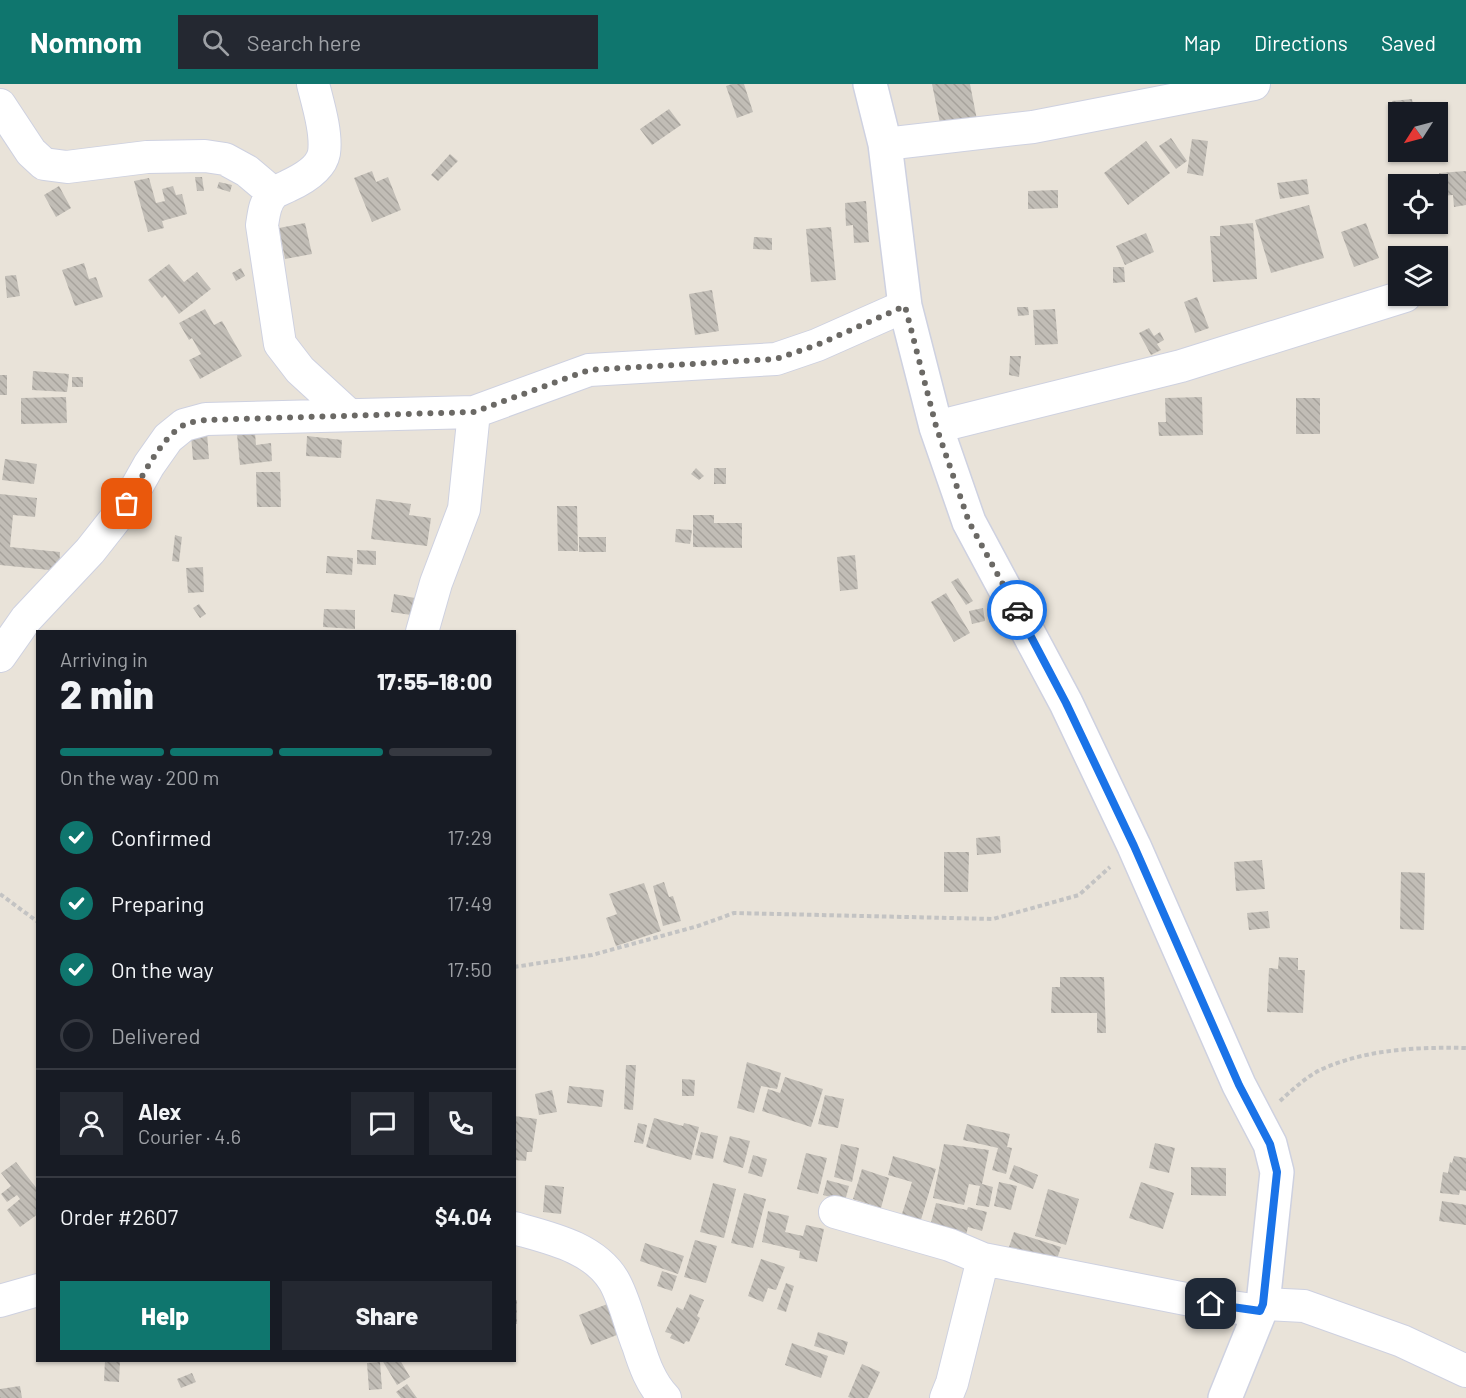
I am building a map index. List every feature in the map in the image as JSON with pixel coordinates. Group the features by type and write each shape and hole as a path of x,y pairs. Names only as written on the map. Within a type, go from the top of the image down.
{"street":[{"path":"314,84 322,123 324,152 320,163 295,183 273,194 265,207 262,225 280,344 300,370 348,414"},
{"path":"870,84 885,144 905,306 936,426 969,522 1066,703 1134,846 1239,1085 1270,1144 1277,1172 1262,1308 1225,1398"},
{"path":"885,144 1033,127 1254,84"},
{"path":"0,105 31,152 44,164 67,167 147,157 206,156 225,159 240,167 273,194"},
{"path":"936,426 1181,366 1388,301"},
{"path":"0,656 26,619 90,551 119,514 168,438 184,425 206,420 474,412 589,370 776,359 817,345 905,306"},
{"path":"423,630 436,583 464,509 474,412"},
{"path":"835,1212 950,1245 983,1259 1211,1304 1262,1308 1304,1306 1402,1341 1466,1371"},
{"path":"516,1229 566,1245 592,1257 604,1267 615,1282 646,1370 665,1398"},
{"path":"946,1398 952,1383 983,1259"},
{"path":"0,1300 36,1291"}],"path":[{"path":"516,967 592,955 698,926 734,913 993,919 1079,895 1134,846"},
{"path":"0,894 36,921"},
{"path":"1256,1119 1313,1075 1355,1059 1382,1051 1425,1047 1466,1048"}],"building":[{"path":"744,84 753,112 737,118 726,86"},
{"path":"932,84 970,84 977,120 941,128"},
{"path":"1412,99 1412,102 1392,102"},
{"path":"669,109 681,125 652,145 640,129"},
{"path":"1171,138 1187,161 1176,169 1159,146"},
{"path":"1192,139 1208,141 1203,176 1187,173"},
{"path":"1146,141 1170,173 1128,205 1104,173"},
{"path":"450,154 458,161 438,181 431,175"},
{"path":"372,171 376,182 388,177 401,210 372,222 354,178"},
{"path":"1466,171 1466,205 1454,207 1453,195 1448,195 1448,174 1439,173"},
{"path":"195,177 202,177 204,191 197,191"},
{"path":"149,178 156,203 165,201 162,189 173,186 176,195 182,194 187,214 162,221 164,228 148,232 134,181"},
{"path":"1307,179 1309,194 1280,199 1277,183"},
{"path":"219,182 232,185 230,192 217,188"},
{"path":"59,186 71,208 56,217 44,195"},
{"path":"1058,190 1058,208 1028,209 1028,191"},
{"path":"866,201 869,242 854,243 853,225 846,226 845,203"},
{"path":"1309,205 1324,258 1271,273 1255,220"},
{"path":"305,223 312,254 285,259 279,228"},
{"path":"1253,223 1257,279 1213,282 1210,236 1220,236 1220,226"},
{"path":"1366,223 1379,258 1354,267 1341,232"},
{"path":"831,227 836,280 811,282 806,229"},
{"path":"1146,233 1154,252 1125,265 1116,246"},
{"path":"754,237 772,238 772,250 753,249"},
{"path":"84,263 89,279 96,277 103,297 75,306 62,270"},
{"path":"169,264 184,282 197,272 211,289 179,314 165,295 162,298 148,280"},
{"path":"1113,267 1124,267 1125,282 1113,283"},
{"path":"241,268 245,276 236,281 232,273"},
{"path":"16,275 20,296 7,298 5,276"},
{"path":"712,290 719,331 695,335 689,294"},
{"path":"1197,297 1209,328 1195,333 1184,302"},
{"path":"1017,307 1028,307 1029,315 1018,316"},
{"path":"205,309 214,325 222,321 242,356 200,379 189,360 201,354 192,338 189,340 179,323"},
{"path":"1055,309 1058,344 1035,345 1033,310"},
{"path":"1149,328 1154,336 1160,332 1164,340 1157,344 1161,350 1151,355 1139,333"},
{"path":"1010,356 1021,356 1019,377 1009,375"},
{"path":"33,371 69,374 67,392 32,390"},
{"path":"0,375 7,375 7,395 0,395"},
{"path":"72,377 83,377 83,387 72,387"},
{"path":"66,397 67,423 21,424 21,398"},
{"path":"1202,397 1203,435 1159,436 1158,422 1166,422 1165,398"},
{"path":"1296,398 1320,398 1320,434 1296,434"},
{"path":"207,433 209,459 193,460 191,435"},
{"path":"255,433 256,445 271,443 272,461 240,465 237,434"},
{"path":"307,436 342,440 341,458 306,456"},
{"path":"5,459 37,464 34,484 2,480"},
{"path":"696,468 704,476 699,480 691,474"},
{"path":"714,468 726,468 726,484 714,484"},
{"path":"256,472 280,472 281,507 257,507"},
{"path":"0,494 37,498 35,517 13,515 10,547 60,552 59,571 0,565"},
{"path":"376,499 411,504 409,515 431,518 427,546 371,539"},
{"path":"557,506 577,506 578,551 558,551"},
{"path":"693,515 714,515 714,523 742,523 742,548 693,547"},
{"path":"676,529 692,530 690,544 675,542"},
{"path":"175,535 182,537 179,562 172,561"},
{"path":"579,537 606,537 606,552 579,552"},
{"path":"357,550 376,551 376,565 357,564"},
{"path":"855,555 858,589 840,591 837,557"},
{"path":"327,556 353,558 352,575 326,573"},
{"path":"203,567 204,592 188,593 186,568"},
{"path":"958,578 973,601 966,605 951,582"},
{"path":"946,593 970,633 954,642 931,602"},
{"path":"394,594 420,599 418,616 391,612"},
{"path":"199,604 206,614 200,618 193,608"},
{"path":"983,608 985,621 972,624 969,611"},
{"path":"324,609 355,610 355,629 323,627"},
{"path":"1000,836 1001,853 977,855 976,838"},
{"path":"944,852 969,852 968,892 944,892"},
{"path":"1262,860 1265,889 1236,891 1234,862"},
{"path":"1401,872 1425,873 1424,930 1400,929"},
{"path":"664,882 669,897 673,896 681,921 663,926 653,886"},
{"path":"644,883 661,931 616,946 606,918 617,914 609,894"},
{"path":"1268,911 1270,928 1249,930 1247,913"},
{"path":"1279,957 1298,958 1298,970 1305,970 1303,1013 1267,1012 1269,968 1278,969"},
{"path":"1060,977 1104,977 1106,1033 1097,1033 1097,1013 1051,1013 1052,987 1060,987"},
{"path":"747,1062 781,1073 777,1089 761,1086 754,1113 737,1108"},
{"path":"626,1065 636,1065 633,1110 624,1109"},
{"path":"785,1077 823,1089 811,1127 762,1111 768,1089 780,1093"},
{"path":"682,1079 695,1080 694,1096 682,1096"},
{"path":"569,1086 604,1090 602,1107 567,1103"},
{"path":"552,1090 557,1112 539,1115 535,1094"},
{"path":"825,1095 844,1099 838,1128 818,1124"},
{"path":"516,1116 537,1119 532,1152 527,1152 526,1161 516,1160"},
{"path":"654,1118 683,1126 684,1123 699,1127 691,1160 646,1147"},
{"path":"638,1123 647,1125 643,1144 634,1142"},
{"path":"967,1124 1010,1134 1007,1147 1012,1148 1006,1174 992,1170 998,1148 963,1140"},
{"path":"701,1132 718,1136 713,1159 695,1155"},
{"path":"730,1136 750,1141 743,1168 723,1162"},
{"path":"1155,1143 1175,1148 1169,1173 1149,1168"},
{"path":"841,1144 859,1148 852,1182 834,1177"},
{"path":"944,1144 989,1150 982,1184 993,1187 989,1207 976,1205 980,1186 969,1184 964,1205 933,1198"},
{"path":"806,1153 827,1158 818,1194 797,1189"},
{"path":"753,1155 767,1159 762,1177 748,1173"},
{"path":"893,1156 936,1169 920,1223 901,1217 912,1182 888,1175"},
{"path":"1454,1156 1466,1158 1466,1191 1460,1190 1459,1195 1440,1193 1443,1172 1448,1173"},
{"path":"16,1162 36,1187 36,1215 20,1227 7,1210 20,1199 17,1195 7,1202 1,1194 11,1186 1,1173"},
{"path":"1014,1165 1038,1175 1033,1189 1009,1179"},
{"path":"1191,1167 1226,1168 1226,1196 1191,1195"},
{"path":"862,1169 889,1178 881,1208 853,1199"},
{"path":"827,1180 849,1186 845,1201 823,1195"},
{"path":"999,1182 1017,1186 1011,1210 994,1206"},
{"path":"1141,1182 1174,1193 1163,1229 1129,1218"},
{"path":"713,1183 736,1189 724,1238 700,1232"},
{"path":"545,1185 564,1187 561,1214 543,1212"},
{"path":"1048,1189 1079,1199 1066,1245 1035,1236"},
{"path":"744,1193 766,1199 753,1248 731,1243"},
{"path":"1442,1201 1466,1205 1466,1225 1439,1221"},
{"path":"936,1203 987,1212 982,1231 968,1227 966,1235 930,1226"},
{"path":"768,1211 789,1216 785,1232 803,1236 806,1225 824,1229 817,1262 799,1258 800,1251 762,1242"},
{"path":"1014,1232 1061,1247 1055,1265 1008,1250"},
{"path":"695,1240 717,1246 706,1283 684,1277"},
{"path":"645,1243 684,1256 678,1274 640,1261"},
{"path":"761,1259 785,1267 776,1290 768,1288 763,1302 748,1296"},
{"path":"662,1271 677,1276 672,1291 657,1286"},
{"path":"786,1283 794,1286 786,1312 777,1309"},
{"path":"690,1294 704,1300 697,1316 700,1318 689,1342 686,1341 684,1344 670,1338 672,1334 665,1332 677,1307 683,1310"},
{"path":"516,1300 517,1300 516,1324"},
{"path":"610,1303 622,1333 591,1345 579,1315"},
{"path":"818,1332 848,1342 844,1355 814,1346"},
{"path":"792,1343 828,1356 821,1378 785,1365"},
{"path":"105,1362 120,1362 119,1382 104,1381"},
{"path":"380,1362 382,1389 369,1390 367,1363"},
{"path":"383,1362 401,1362 410,1377 397,1385"},
{"path":"862,1364 880,1372 868,1398 848,1397"},
{"path":"192,1373 196,1382 181,1388 177,1379"},
{"path":"407,1384 417,1398 401,1398 396,1392"},
{"path":"20,1386 22,1398 0,1398 0,1389"}],"way so far":[{"path":"127,504 149,465 168,438 184,425 206,420 474,412 589,370 776,359 817,345 905,306 936,426 969,522 1017,610"}],"route":[{"path":"1017,610 1066,703 1134,846 1239,1085 1270,1144 1277,1172 1263,1304 1260,1311 1211,1304"}]}
